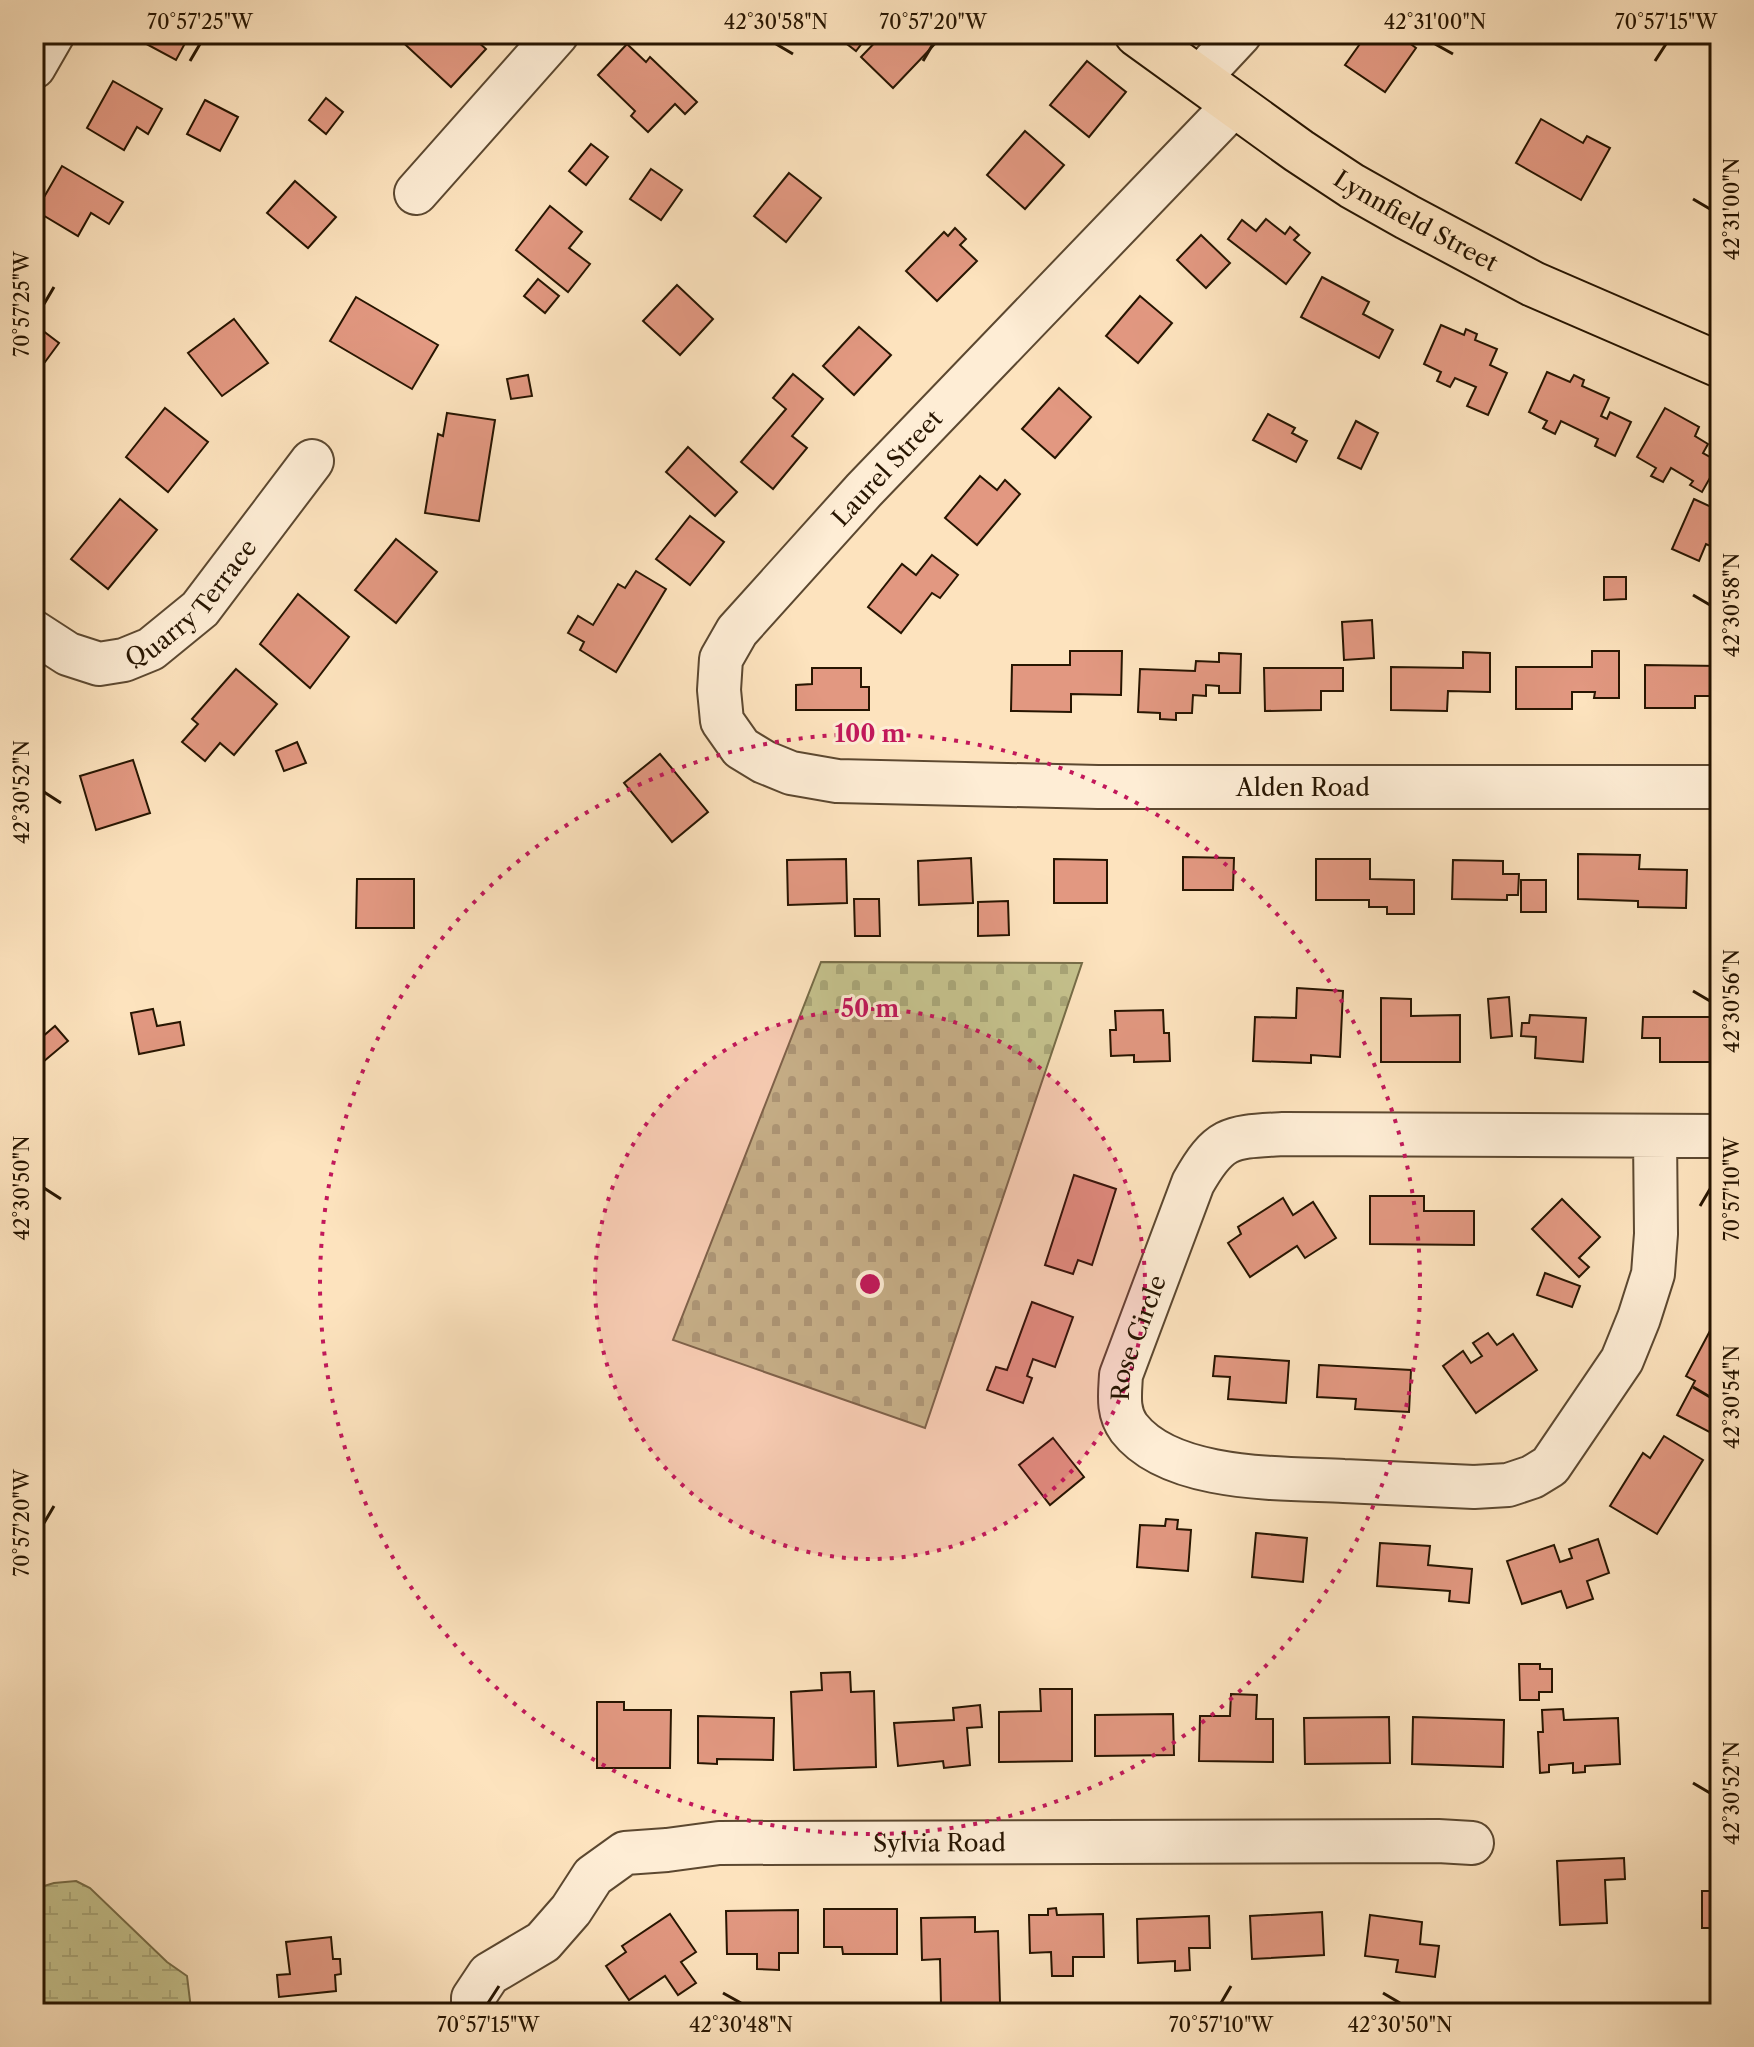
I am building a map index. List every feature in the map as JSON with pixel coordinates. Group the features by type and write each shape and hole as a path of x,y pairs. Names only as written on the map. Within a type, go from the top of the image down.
{"main road":[{"name":"Lynnfield Street","path":"1137,34 1352,186 1418,224 1533,284 1720,365"}],"street":[{"path":"34,67 53,34"},
{"path":"416,193 557,34"},
{"path":"1198,79 1240,34"},
{"name":"Laurel Street","path":"888,782 837,781 791,773 741,748 722,721 719,690 721,659 737,631 864,490 1234,105"},
{"name":"Quarry Terrace","path":"34,632 68,654 99,664 124,660 151,649 200,609 312,461"},
{"name":"Alden Road","path":"888,782 1098,787 1720,787"},
{"name":"Rose Circle","path":"1655,1137 1653,1274 1639,1318 1622,1360 1572,1435 1550,1466 1532,1477 1508,1485 1474,1487 1237,1476 1172,1459 1148,1446 1128,1427 1119,1406 1121,1375 1193,1183 1206,1160 1222,1144 1244,1136 1283,1134 1720,1136"},
{"name":"Sylvia Road","path":"473,2007 489,1974 543,1942 571,1910 593,1876 625,1853 719,1843 1472,1843"}],"green space":[{"path":"821,962 1082,963 925,1428 673,1340"},
{"path":"76,1881 90,1888 167,1962 187,1976 189,2013 34,2013 34,1889"}],"building":[{"path":"142,34 190,34 176,60 139,40"},
{"path":"469,34 486,49 451,87 396,36"},
{"path":"834,34 869,34 856,51"},
{"path":"883,34 924,34 935,44 893,88 861,57"},
{"path":"1367,34 1401,34 1416,48 1385,92 1345,65"},
{"path":"627,44 646,62 650,57 697,102 685,114 675,104 648,132 631,116 635,111 598,75"},
{"path":"1087,61 1126,92 1089,137 1050,105"},
{"path":"113,81 162,109 148,134 137,127 124,150 87,128"},
{"path":"326,98 343,112 326,134 309,120"},
{"path":"205,100 238,117 220,151 187,134"},
{"path":"1541,119 1583,143 1587,136 1610,148 1581,200 1516,163"},
{"path":"1025,131 1064,165 1025,209 987,175"},
{"path":"591,144 608,157 586,185 569,171"},
{"path":"62,166 123,202 109,224 91,213 78,236 36,211"},
{"path":"651,169 682,190 661,220 630,199"},
{"path":"789,173 821,198 786,242 754,216"},
{"path":"295,181 336,217 308,248 267,213"},
{"path":"550,206 582,232 569,248 590,264 568,292 516,250"},
{"path":"1266,219 1285,234 1290,227 1299,235 1294,240 1310,253 1286,284 1228,239 1242,220 1256,231"},
{"path":"955,228 966,239 960,245 977,261 937,301 906,271 944,232 948,236"},
{"path":"1201,235 1230,263 1206,288 1177,260"},
{"path":"1322,277 1369,302 1363,314 1393,330 1379,358 1301,317"},
{"path":"538,279 559,296 545,313 524,296"},
{"path":"677,285 713,319 680,355 643,321"},
{"path":"1140,296 1172,323 1138,363 1106,336"},
{"path":"356,297 438,345 412,389 330,341"},
{"path":"234,319 268,363 222,396 188,353"},
{"path":"34,324 59,343 45,362 34,355"},
{"path":"1441,325 1464,335 1466,329 1477,334 1475,340 1497,349 1490,365 1507,373 1488,415 1467,406 1476,387 1455,378 1450,387 1437,381 1441,372 1424,364"},
{"path":"859,327 891,355 854,395 823,366"},
{"path":"1547,372 1570,382 1574,375 1584,380 1582,386 1609,398 1601,416 1607,419 1610,412 1631,422 1615,456 1595,446 1598,439 1561,421 1555,434 1543,428 1547,421 1529,412"},
{"path":"793,374 823,399 792,436 807,448 773,489 741,462 786,409 773,398"},
{"path":"528,375 532,396 511,399 507,379"},
{"path":"1059,388 1091,417 1055,458 1022,429"},
{"path":"165,408 208,442 168,492 126,457"},
{"path":"1665,408 1699,427 1695,436 1708,444 1703,453 1719,462 1702,492 1690,485 1693,481 1671,468 1663,482 1651,476 1656,468 1637,457"},
{"path":"447,413 495,420 479,521 425,513 438,434 443,436"},
{"path":"1268,414 1295,428 1292,433 1307,441 1296,462 1253,440"},
{"path":"1356,421 1378,433 1361,469 1338,458"},
{"path":"688,447 737,492 715,516 666,472"},
{"path":"980,476 997,490 1005,480 1020,494 977,545 945,518"},
{"path":"120,499 157,530 108,589 71,559"},
{"path":"1694,499 1720,511 1720,536 1715,548 1706,544 1699,561 1672,549"},
{"path":"690,516 724,542 690,585 656,559"},
{"path":"396,539 437,572 396,623 355,590"},
{"path":"932,555 958,575 940,598 932,593 901,633 868,607 902,564 916,575"},
{"path":"636,571 666,589 616,672 580,650 584,642 568,633 578,616 593,625 618,584 625,588"},
{"path":"1604,577 1626,577 1626,599 1604,600"},
{"path":"298,594 349,637 310,688 260,644"},
{"path":"1372,620 1374,658 1344,660 1342,622"},
{"path":"1070,651 1122,651 1121,695 1071,694 1071,712 1011,711 1012,665 1070,665"},
{"path":"1592,651 1619,651 1619,698 1594,698 1595,692 1572,692 1572,709 1516,709 1516,667 1592,667"},
{"path":"1463,652 1490,653 1490,692 1448,691 1447,711 1391,710 1391,667 1463,668"},
{"path":"1219,653 1241,654 1240,693 1219,693 1219,686 1206,685 1206,696 1193,695 1192,713 1176,713 1176,720 1160,719 1160,713 1138,712 1140,669 1195,671 1196,661 1219,662"},
{"path":"1645,665 1720,666 1720,696 1695,696 1695,708 1645,708"},
{"path":"812,668 861,668 861,687 869,687 869,710 796,710 796,685 812,684"},
{"path":"1264,668 1343,668 1343,691 1321,691 1321,710 1265,711"},
{"path":"236,669 277,704 234,755 220,743 205,761 182,742 198,724 192,719"},
{"path":"297,742 306,763 284,771 276,751"},
{"path":"660,754 708,812 672,842 624,783"},
{"path":"133,760 150,813 96,830 80,776"},
{"path":"1578,854 1640,855 1639,869 1687,870 1686,908 1638,907 1638,901 1578,899"},
{"path":"1716,855 1720,855 1720,899 1715,899"},
{"path":"1183,857 1234,858 1233,890 1183,890"},
{"path":"971,858 973,903 919,905 918,861"},
{"path":"846,859 847,903 788,905 787,860"},
{"path":"1054,859 1107,860 1107,903 1054,903"},
{"path":"1316,859 1370,859 1370,879 1414,880 1414,914 1387,914 1387,907 1369,907 1369,900 1316,900"},
{"path":"1453,860 1503,861 1503,874 1519,874 1518,895 1507,895 1507,900 1452,899"},
{"path":"357,879 414,879 414,928 356,928"},
{"path":"1521,880 1546,880 1546,912 1521,912"},
{"path":"854,899 879,899 880,936 855,936"},
{"path":"1008,901 1009,935 978,936 978,902"},
{"path":"1297,988 1343,991 1340,1057 1311,1055 1311,1063 1253,1061 1255,1017 1296,1018"},
{"path":"1509,997 1512,1036 1491,1038 1488,999"},
{"path":"1381,998 1411,999 1411,1016 1460,1015 1460,1062 1381,1062"},
{"path":"153,1009 157,1026 180,1022 184,1045 139,1054 131,1013"},
{"path":"1163,1010 1164,1033 1169,1033 1170,1061 1134,1062 1134,1055 1111,1056 1110,1030 1116,1030 1115,1011"},
{"path":"1530,1015 1586,1018 1583,1062 1535,1058 1536,1037 1521,1036 1522,1023 1529,1023"},
{"path":"1643,1017 1713,1017 1713,1062 1660,1062 1660,1038 1642,1038"},
{"path":"55,1026 68,1041 37,1067 34,1063 34,1044"},
{"path":"1074,1175 1116,1189 1092,1265 1078,1260 1073,1274 1045,1265"},
{"path":"1370,1196 1424,1196 1424,1211 1474,1211 1474,1245 1370,1244"},
{"path":"1283,1198 1293,1215 1313,1202 1336,1238 1305,1258 1297,1246 1250,1277 1228,1243 1241,1234 1238,1227"},
{"path":"1562,1199 1600,1237 1579,1258 1589,1267 1579,1277 1532,1229"},
{"path":"1545,1273 1580,1286 1572,1307 1537,1295"},
{"path":"1032,1302 1073,1317 1055,1367 1033,1359 1027,1376 1032,1378 1023,1403 987,1390 996,1367 1007,1370"},
{"path":"1720,1312 1720,1430 1717,1436 1677,1415 1695,1381 1686,1376"},
{"path":"1488,1333 1497,1345 1513,1334 1537,1370 1476,1413 1443,1366 1463,1351 1471,1363 1482,1356 1473,1343"},
{"path":"1215,1356 1289,1361 1286,1403 1228,1399 1230,1377 1213,1376"},
{"path":"1319,1365 1411,1370 1409,1412 1355,1409 1356,1399 1317,1397"},
{"path":"1664,1436 1703,1460 1657,1534 1610,1506 1643,1453 1650,1458"},
{"path":"1053,1438 1084,1477 1050,1505 1019,1465"},
{"path":"1166,1519 1178,1520 1177,1529 1191,1530 1188,1571 1137,1567 1140,1525 1165,1526"},
{"path":"1256,1533 1307,1538 1303,1582 1252,1577"},
{"path":"1598,1539 1609,1573 1587,1581 1593,1599 1567,1608 1561,1591 1522,1604 1507,1561 1554,1545 1560,1562 1572,1558 1569,1549"},
{"path":"1380,1543 1430,1546 1428,1565 1472,1569 1469,1603 1449,1601 1450,1591 1377,1586"},
{"path":"1519,1664 1540,1664 1540,1669 1552,1669 1552,1692 1539,1692 1539,1700 1520,1700"},
{"path":"850,1672 851,1692 874,1691 876,1767 794,1770 791,1692 822,1690 821,1673"},
{"path":"1714,1679 1720,1679 1720,1716 1711,1715"},
{"path":"1040,1689 1072,1689 1072,1761 999,1762 999,1712 1041,1711"},
{"path":"1231,1694 1257,1695 1256,1719 1273,1719 1273,1762 1199,1761 1200,1716 1230,1716"},
{"path":"597,1702 624,1702 624,1710 671,1710 670,1768 597,1768"},
{"path":"980,1705 982,1727 967,1728 970,1765 944,1768 943,1761 898,1766 894,1723 954,1720 953,1708"},
{"path":"1563,1709 1564,1720 1618,1718 1620,1764 1585,1766 1585,1772 1573,1773 1573,1763 1549,1765 1549,1772 1540,1773 1538,1732 1543,1732 1542,1710"},
{"path":"1173,1714 1174,1755 1095,1756 1095,1715"},
{"path":"698,1716 774,1718 773,1760 717,1759 717,1764 698,1763"},
{"path":"1389,1717 1390,1763 1305,1764 1304,1718"},
{"path":"1413,1717 1504,1720 1503,1767 1412,1764"},
{"path":"1624,1858 1625,1879 1605,1880 1607,1923 1560,1925 1557,1861"},
{"path":"1702,1891 1720,1891 1720,1928 1702,1928"},
{"path":"1056,1908 1057,1915 1103,1914 1104,1957 1073,1957 1073,1976 1052,1976 1051,1952 1030,1953 1029,1915 1048,1915 1048,1909"},
{"path":"824,1909 897,1909 897,1954 843,1954 842,1947 824,1947"},
{"path":"798,1910 798,1953 779,1953 779,1970 757,1969 757,1954 727,1954 726,1911"},
{"path":"1322,1912 1324,1955 1252,1959 1250,1916"},
{"path":"670,1914 696,1952 681,1962 696,1983 678,1995 665,1976 629,2000 606,1966 626,1952 622,1946"},
{"path":"1370,1915 1422,1922 1420,1944 1439,1946 1435,1977 1396,1972 1398,1960 1365,1956"},
{"path":"1209,1916 1210,1948 1189,1948 1190,1970 1175,1971 1175,1961 1138,1963 1137,1919"},
{"path":"975,1917 975,1932 998,1931 1000,2003 941,2004 940,1959 922,1960 921,1918"},
{"path":"331,1937 333,1959 340,1959 341,1974 335,1975 336,1991 279,1997 277,1975 290,1974 286,1942"},
{"path":"937,2005 937,2013 920,2013 919,2006"}]}
